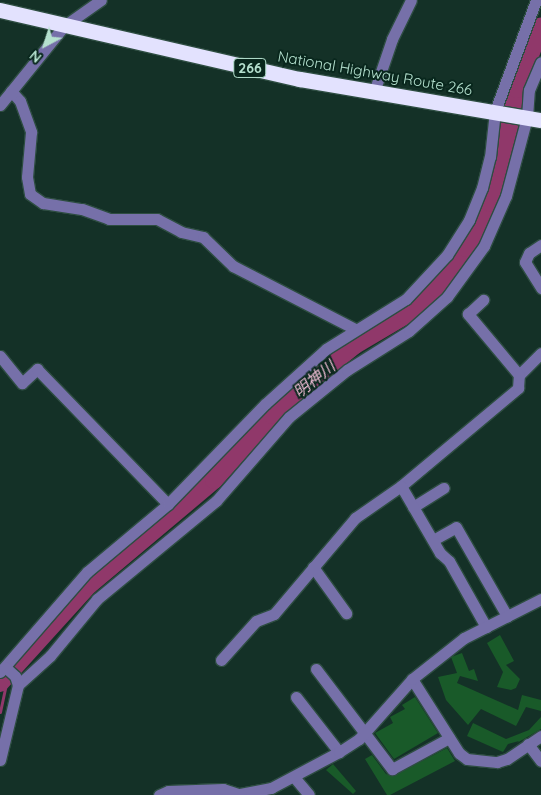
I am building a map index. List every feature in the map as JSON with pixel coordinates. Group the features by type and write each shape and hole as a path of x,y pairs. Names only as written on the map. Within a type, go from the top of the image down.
{"highway":[{"name":"National Highway Route 266","path":"0,10 300,79 530,117"}],"street":[{"path":"374,92 392,39 411,0"},
{"path":"0,760 9,674 87,572 168,504 265,404 326,349 354,329 406,299 447,256 469,220 482,188 490,157 498,111 536,0"},
{"path":"0,105 64,26 96,2"},
{"path":"9,674 50,656 97,599 216,502 289,418 347,370 409,331 447,297 484,246 502,204 530,117 529,90 541,62"},
{"path":"11,91 20,102 31,132 27,177 30,194 43,202 82,209 109,219 157,219 181,232 203,238 233,266 354,329"},
{"path":"541,245 529,254 525,262 541,288"},
{"path":"483,300 468,314 519,375"},
{"path":"221,660 256,621 274,614 355,518 401,486 504,401 518,388 519,375 541,353"},
{"path":"1,361 22,383 37,369 168,504"},
{"path":"401,486 433,540 449,560 486,627"},
{"path":"413,507 444,488"},
{"path":"433,540 456,527 507,616"},
{"path":"313,567 346,613"},
{"path":"159,795 223,789 240,795 271,788 294,777 339,752 366,732 412,679 464,638 541,599"},
{"path":"316,669 366,732 392,769 449,738"},
{"path":"412,679 459,753 481,761 507,759 541,736"},
{"path":"296,697 339,752"},
{"path":"528,744 541,761"},
{"path":"294,777 309,795"}],"building":[{"path":"500,635 514,661 506,665 520,679 516,688 511,690 497,687 503,672 487,643"},
{"path":"462,653 469,671 474,669 478,681 460,676 457,683 518,710 522,695 541,700 541,711 526,707 516,726 481,709 468,725 446,700 438,677 457,673 451,657"},
{"path":"415,697 438,733 394,759 375,733 393,723 390,717 405,709 402,705"},
{"path":"541,717 541,729 517,743 519,741 508,744 503,752 467,736 473,723 506,739 529,730"},
{"path":"447,748 455,761 390,795 387,795 365,759 372,755 386,774 393,776"},
{"path":"333,764 356,791 353,794 326,770"}],"waterway":[{"name":"明神川","path":"0,683 89,585 214,480 272,415 304,386 355,345 406,315 437,288 466,248 490,203 501,168 517,89 541,26"},
{"path":"0,712 7,679"}]}
